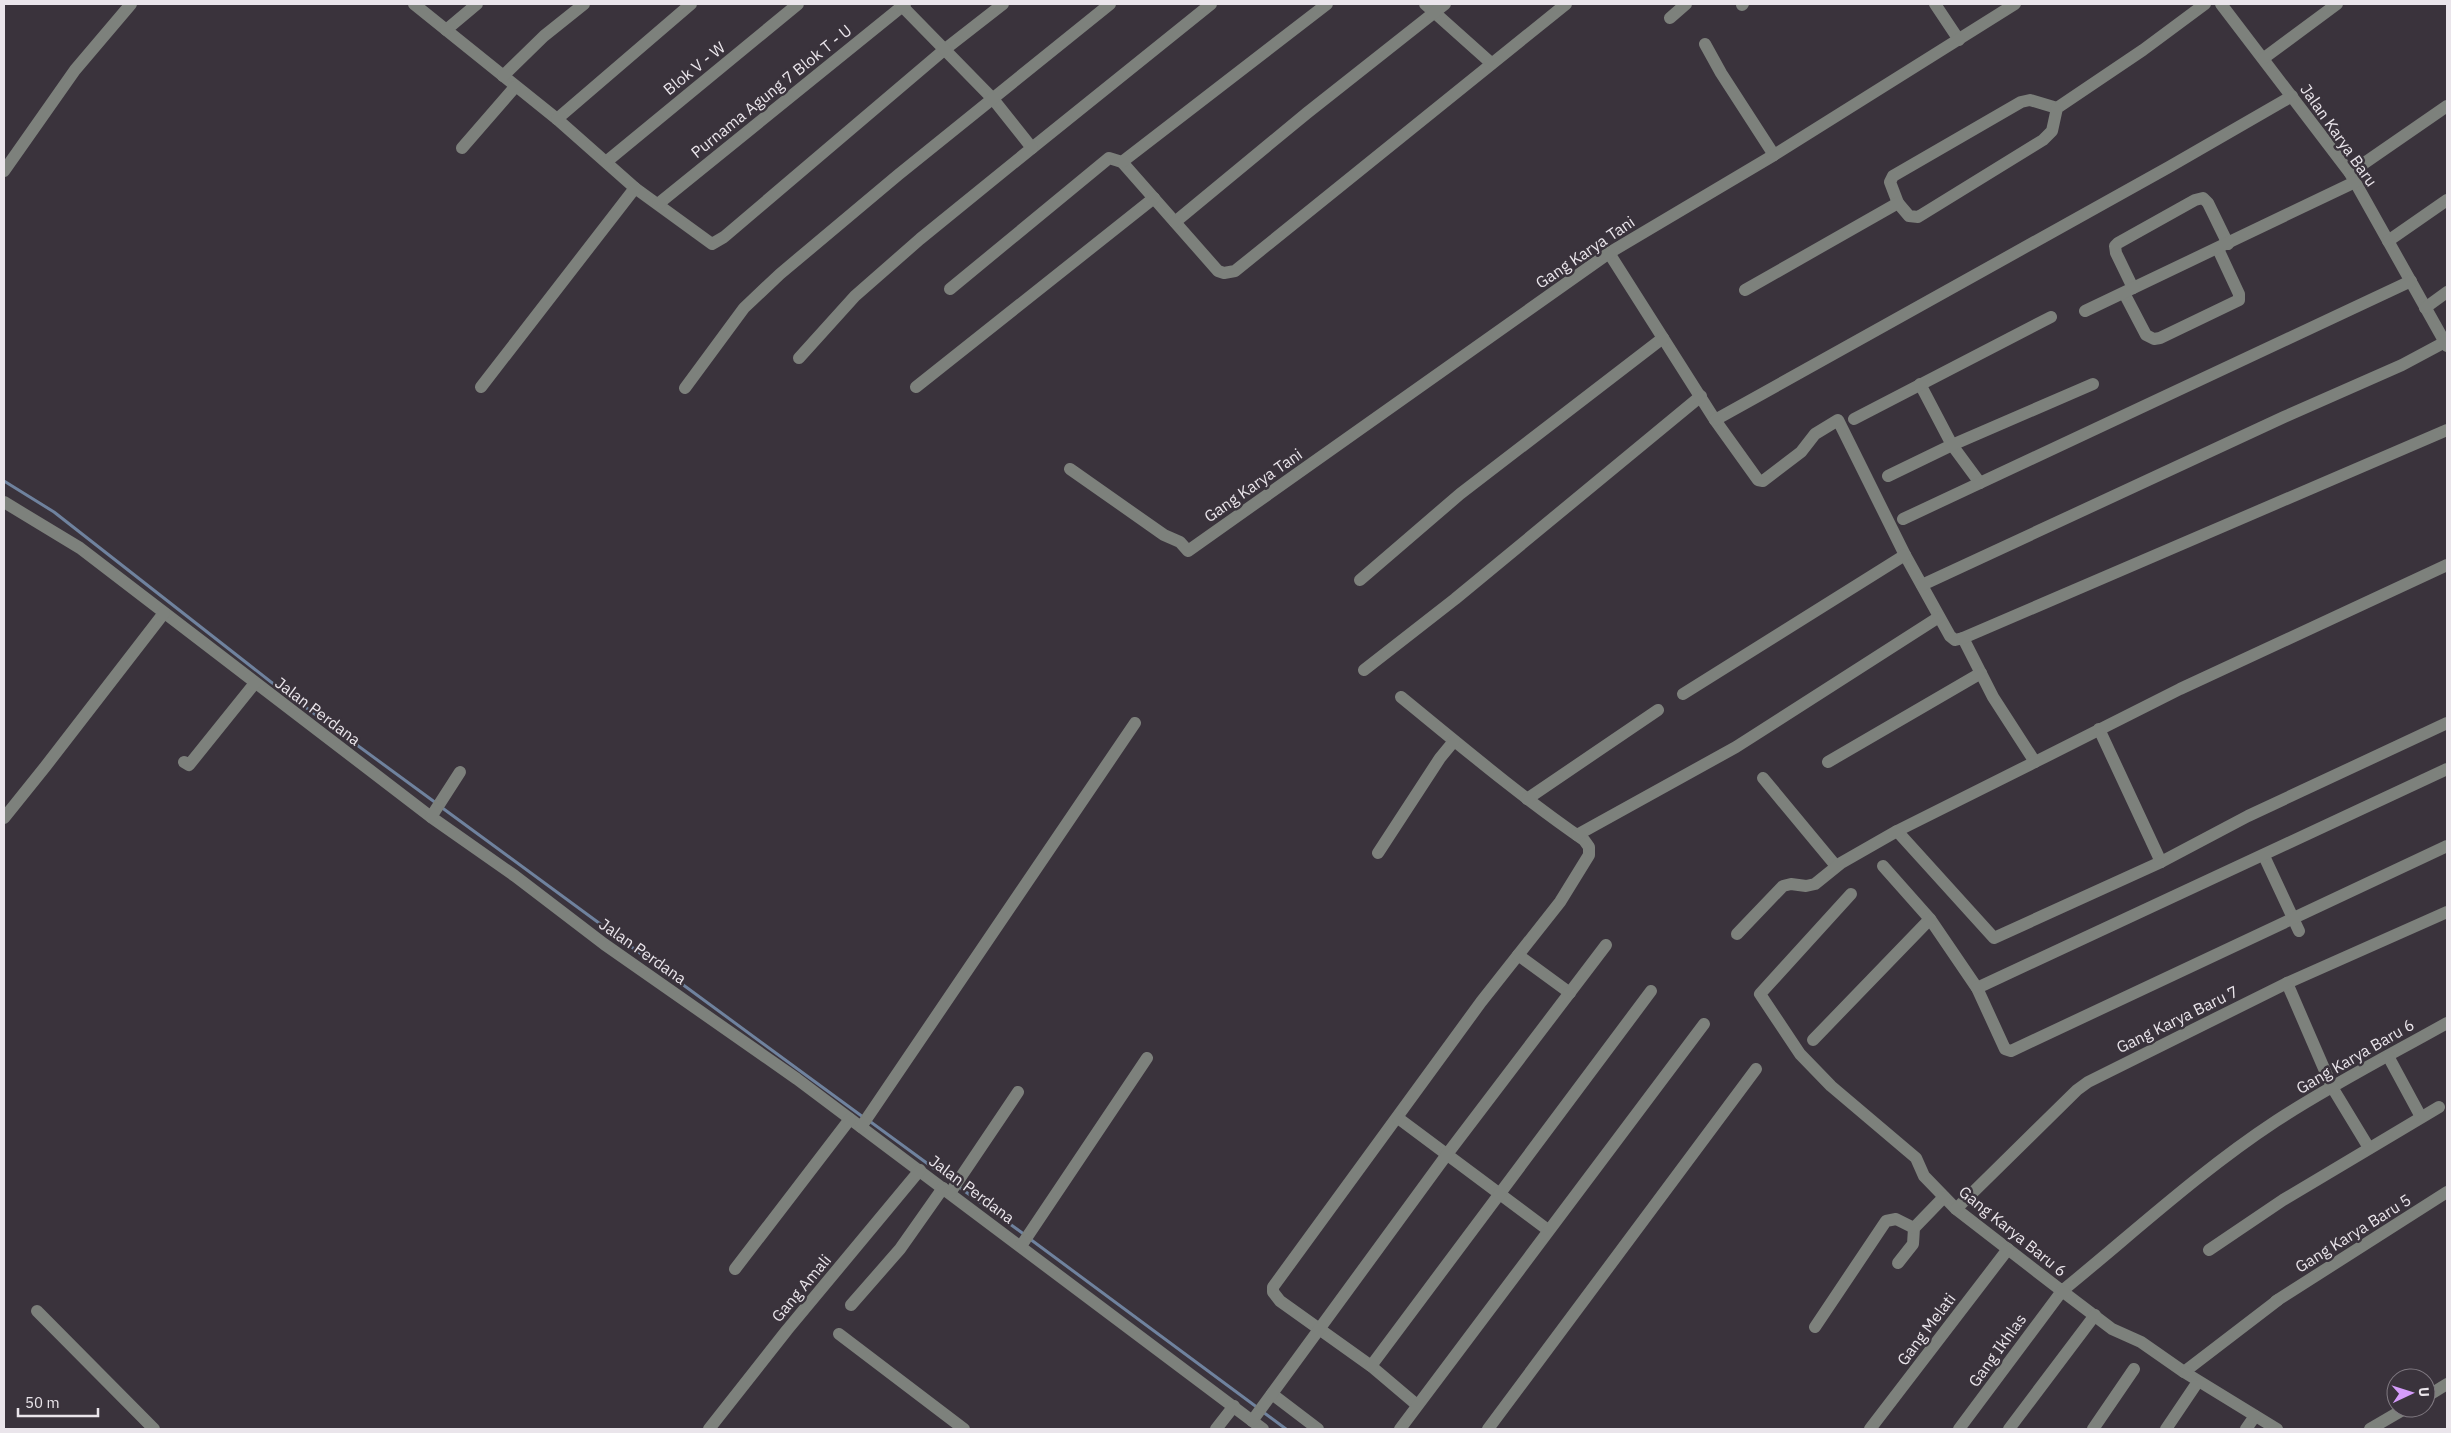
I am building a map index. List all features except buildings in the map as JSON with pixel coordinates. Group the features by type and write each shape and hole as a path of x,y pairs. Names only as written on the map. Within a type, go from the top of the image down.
{"street":[{"path":"4,171 75,70 131,4"},
{"path":"416,4 514,87 608,160 636,188 708,243 717,243 944,50 1003,4"},
{"path":"446,30 477,4"},
{"path":"503,76 544,36 584,4"},
{"path":"557,119 692,4"},
{"name":"Blok V - W","path":"608,160 798,4"},
{"path":"685,388 744,308 858,208 1110,4"},
{"path":"799,358 855,296 920,239 1211,4"},
{"path":"1122,162 1326,4"},
{"path":"1175,222 1430,8 1445,4"},
{"path":"950,288 1109,158 1122,162 1218,271 1224,274 1235,271 1566,4"},
{"path":"1670,18 1686,4"},
{"path":"1935,4 1959,40"},
{"name":"Gang Karya Tani","path":"1070,469 1164,535 1180,542 1188,551 1609,253 1774,155 2015,4"},
{"path":"2057,108 2030,100 2021,102 1893,176 1890,182 1898,202 1909,216 1918,216 2048,137 2052,131 2057,108 2143,50 2205,4"},
{"name":"Jalan Karya Baru","path":"2221,4 2264,58 2352,178 2446,344"},
{"path":"2264,58 2337,4"},
{"path":"903,5 944,50 993,99 1032,148"},
{"name":"Purnama Agung 7 Blok T - U","path":"658,204 903,5"},
{"path":"1430,8 1491,63"},
{"path":"1705,44 1720,73 1774,155"},
{"path":"462,148 514,87"},
{"path":"1715,420 2119,196 2292,96"},
{"path":"2085,311 2223,246 2352,178 2447,106"},
{"path":"481,387 636,188"},
{"path":"916,387 1154,198"},
{"path":"2203,198 2208,202 2223,246 2239,294 2239,300 2160,338 2154,339 2146,335 2115,246 2195,200 2203,198"},
{"path":"2388,241 2447,200"},
{"path":"1745,290 1898,202"},
{"path":"1609,253 1715,420 1745,464 1760,481 1795,458 1815,434 1838,420 1905,555 1950,636 1955,640 2447,430"},
{"path":"1903,520 2411,281"},
{"path":"2426,308 2447,292"},
{"path":"1854,419 2051,318"},
{"path":"1360,580 1460,494 1664,338"},
{"path":"1922,585 2446,344"},
{"path":"1920,384 1952,445 1980,483"},
{"path":"1888,476 1952,445 2093,384"},
{"path":"1364,670 1455,599 1701,396"},
{"name":"Jalan Perdana","path":"4,502 80,548 255,683 437,809 515,876 604,944 850,1119 865,1121 920,1170 1022,1244 1234,1406 1262,1408 1263,1429"},
{"path":"1683,694 1905,555"},
{"path":"1736,934 1783,886 1815,884 1836,866 1897,831 2099,729 2189,684 2447,565"},
{"path":"4,818 164,613"},
{"path":"1577,835 1736,747 1939,617"},
{"path":"1963,638 1993,697 2035,762"},
{"path":"1828,762 1980,673"},
{"path":"184,762 189,765 255,683"},
{"path":"1401,697 1527,799 1577,835 1589,847 1588,855 1560,902 1481,1002 1273,1287 1273,1292 1280,1301 1371,1366 1417,1405"},
{"path":"1527,799 1658,710"},
{"path":"865,1121 1136,723"},
{"path":"1897,831 1994,938 2161,862 2248,816 2447,723"},
{"path":"2099,729 2161,862"},
{"path":"1378,853 1440,758 1454,741"},
{"path":"1977,988 2264,856 2447,769"},
{"path":"437,809 460,772"},
{"path":"1763,778 1836,866"},
{"path":"1883,866 1930,919 1977,988 2005,1049 2011,1051 2296,925 2447,846"},
{"path":"2264,856 2296,925"},
{"name":"Gang Karya Baru 6","path":"1851,894 1760,994 1800,1054 1831,1086 1916,1158 1924,1176 1956,1209 2062,1291 2276,1121 2332,1087 2447,1023"},
{"name":"Gang Karya Baru 7","path":"1956,1209 2076,1090 2088,1082 2287,983 2447,912"},
{"path":"1813,1040 1930,919"},
{"path":"1318,1429 1262,1408 1448,1153 1606,945"},
{"path":"1518,955 1570,993"},
{"path":"2287,983 2332,1087 2369,1148"},
{"path":"1371,1366 1651,990"},
{"path":"1400,1429 1704,1024"},
{"path":"2388,1056 2421,1117"},
{"path":"1022,1244 1147,1058"},
{"path":"1488,1429 1756,1069"},
{"path":"851,1305 900,1249 947,1190 1018,1092"},
{"path":"2209,1250 2283,1200 2439,1107"},
{"path":"1398,1118 1448,1153 1548,1230"},
{"path":"735,1269 850,1119"},
{"name":"Gang Amali","path":"709,1429 787,1330 920,1170"},
{"name":"Gang Karya Baru 5","path":"2184,1372 2277,1300 2447,1192"},
{"path":"1898,1263 1914,1244 1914,1228 1944,1197"},
{"path":"1815,1327 1886,1221 1896,1219 1914,1228"},
{"name":"Gang Melati","path":"1870,1429 2008,1249"},
{"path":"2062,1291 2093,1317 2112,1329 2141,1342 2184,1372 2277,1429"},
{"name":"Gang Ikhlas","path":"1959,1429 2062,1291"},
{"path":"37,1311 154,1429"},
{"path":"2009,1429 2093,1317"},
{"path":"839,1334 964,1429"},
{"path":"2093,1429 2134,1369"},
{"path":"2436,1391 2447,1384"},
{"path":"2166,1429 2195,1386"},
{"path":"1216,1429 1234,1406"},
{"path":"2246,1429 2255,1416"},
{"path":"2370,1429 2389,1418"}],"waterway":[{"path":"4,481 54,512 271,682 436,803"},
{"path":"441,807 863,1117"},
{"path":"868,1120 954,1183"},
{"path":"959,1187 1025,1235"},
{"path":"1030,1239 1258,1408"},
{"path":"1263,1412 1286,1429"}]}
